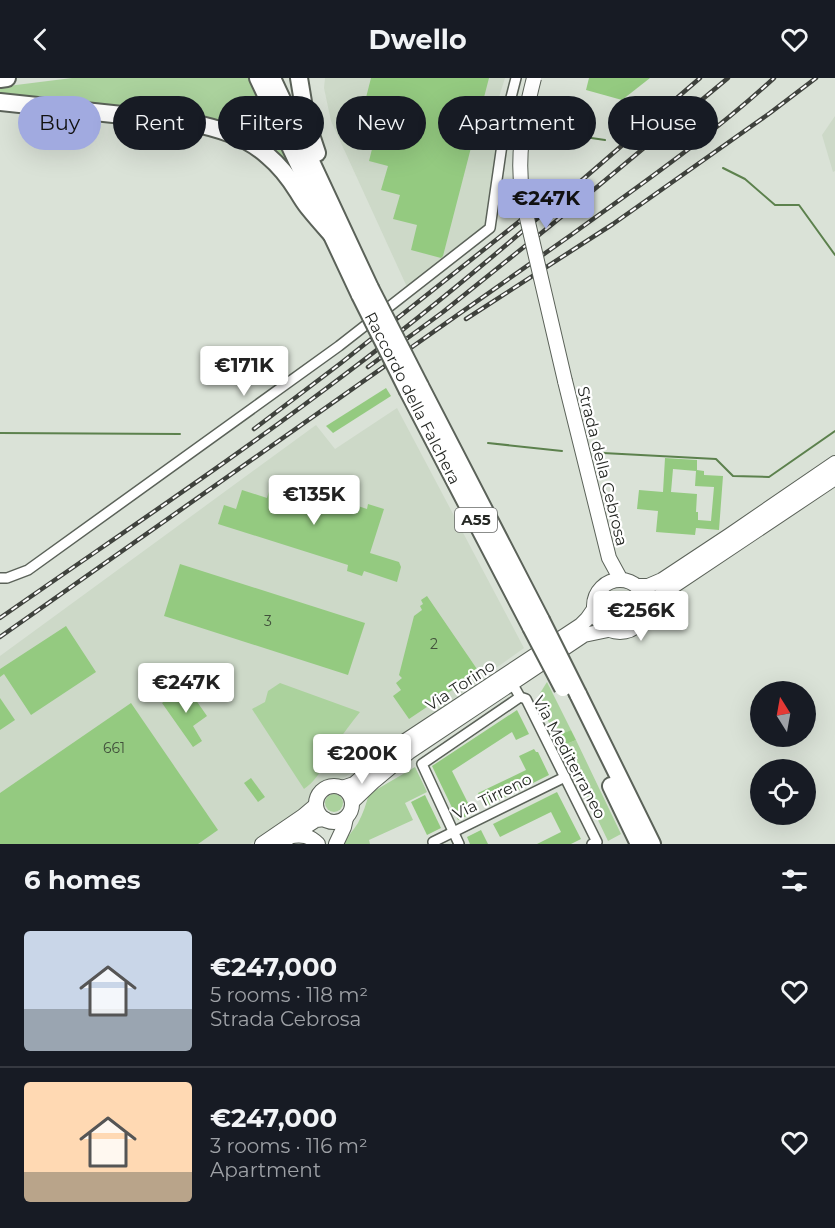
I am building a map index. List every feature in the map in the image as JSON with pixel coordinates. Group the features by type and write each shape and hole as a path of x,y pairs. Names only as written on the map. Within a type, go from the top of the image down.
{"highway":[{"path":"0,79 7,78"},
{"name":"A55","path":"299,78 311,137 341,210 358,263"},
{"name":"Raccordo della Falchera","path":"269,79 358,263 365,292"},
{"name":"Raccordo della Falchera","path":"269,79 332,235 365,292 573,696 652,844"},
{"path":"0,102 188,122 230,134 267,155 289,179 306,206 332,235"},
{"name":"Raccordo della Falchera","path":"573,696 639,844"}],"main road":[{"name":"Strada della Cebrosa","path":"534,78 522,130 520,182 523,201 609,558 621,580"},
{"path":"636,586 648,586 662,580 835,463"},
{"path":"646,607 666,591 835,478"},
{"name":"Strada della Cebrosa","path":"604,585 609,558"},
{"path":"621,580 636,586 645,600 646,607 642,620 630,630 615,632 608,630 598,621 594,609 596,595 604,585 611,582 621,580"},
{"name":"Via Torino","path":"342,788 354,784 399,745 582,625 594,609"},
{"name":"Via Torino","path":"352,802 394,763 512,683 584,635 608,630"},
{"path":"333,786 342,788 349,794 352,802 352,808 344,827 334,844 326,820 320,815 316,806 318,795 333,786"},
{"path":"262,844 316,806"},
{"path":"285,840 316,820 339,821 346,818"},
{"path":"285,840 305,835 318,844"}],"street":[{"path":"0,578 7,578 28,570 38,563 339,346 490,228 506,117 516,78"},
{"name":"Via Mediterraneo","path":"512,683 520,697 526,699 565,777 597,842 592,844"},
{"path":"459,844 422,764 520,697"},
{"name":"Via Tirreno","path":"433,842 565,777"}],"shaded area":[{"path":"325,78 505,78 499,96 438,96 438,150 496,150 485,225 407,287 344,150 426,150 426,96 336,96 336,132 331,121 324,88"},
{"path":"835,116 835,171 833,172 822,135"},
{"path":"397,408 524,648 250,844 0,844 0,656 316,425 335,449"}],"green space":[{"path":"72,78 248,78 256,96 218,96 218,135 206,133 206,96 113,96 113,117 101,115 101,96 18,96 18,100 0,97 0,87"},
{"path":"269,150 282,150 289,165 287,166"},
{"path":"547,682 571,730 559,736 564,745 576,740 621,834 608,841 537,698"},
{"path":"280,683 360,712 319,774 304,789 252,709 265,702 268,691"},
{"path":"415,767 427,792 405,803 413,820 369,840 370,844 344,844 360,820 369,794"},
{"path":"330,794 338,794 343,799 341,810 330,812 325,807 325,799"}],"building":[{"path":"371,78 489,78 484,96 438,96 438,150 470,150 441,258 411,250 417,225 393,219 400,195 381,190 388,166 369,161 372,150 426,150 426,96 366,96"},
{"path":"589,78 650,78 627,96 608,96 586,90"},
{"path":"386,388 391,396 333,433 326,426"},
{"path":"665,458 697,460 697,470 704,471 704,475 723,476 719,530 696,528 695,535 656,532 658,511 637,509 639,490 663,492","holes":["673,469 696,471 695,486 714,487 711,521 698,520 697,494 671,492"]},
{"path":"273,478 367,509 368,504 384,509 370,553 399,562 401,567 397,582 364,571 362,576 347,571 348,565 218,524 224,505 236,509 242,490 267,498"},
{"path":"180,564 365,623 348,675 164,616"},
{"path":"427,596 479,672 409,719 393,696 401,690 396,683 402,678 399,675 414,616 422,610 421,600"},
{"path":"66,626 96,672 31,715 4,674 0,677 0,669"},
{"path":"186,686 207,716 193,726 202,741 193,747 162,703"},
{"path":"0,698 15,720 0,730"},
{"path":"131,703 218,830 198,844 0,844 0,793"},
{"path":"517,710 529,734 516,740 512,732 452,771 473,813 458,820 432,766"},
{"path":"571,730 576,740 564,745 559,735"},
{"path":"534,749 538,752 549,775 485,807 478,793 526,770 519,756"},
{"path":"251,778 265,797 258,802 244,783"},
{"path":"557,792 581,839 571,844 537,844 561,832 551,812 500,837 493,824"},
{"path":"425,795 441,828 427,835 411,802"},
{"path":"481,830 488,844 470,844 467,837"}],"waterway":[{"path":"596,139 605,140"},
{"path":"723,168 745,179 775,205 799,205 835,255"},
{"path":"603,453 716,459 733,476 769,477 835,431"},
{"path":"0,433 180,434"},
{"path":"488,443 562,451"}],"railway":[{"path":"0,618 175,497 348,372 526,228 700,78"},
{"path":"368,367 443,312 728,78"},
{"path":"0,637 623,198 700,140 774,78"},
{"path":"466,319 613,224 816,78"},
{"path":"254,429 535,209"}]}
